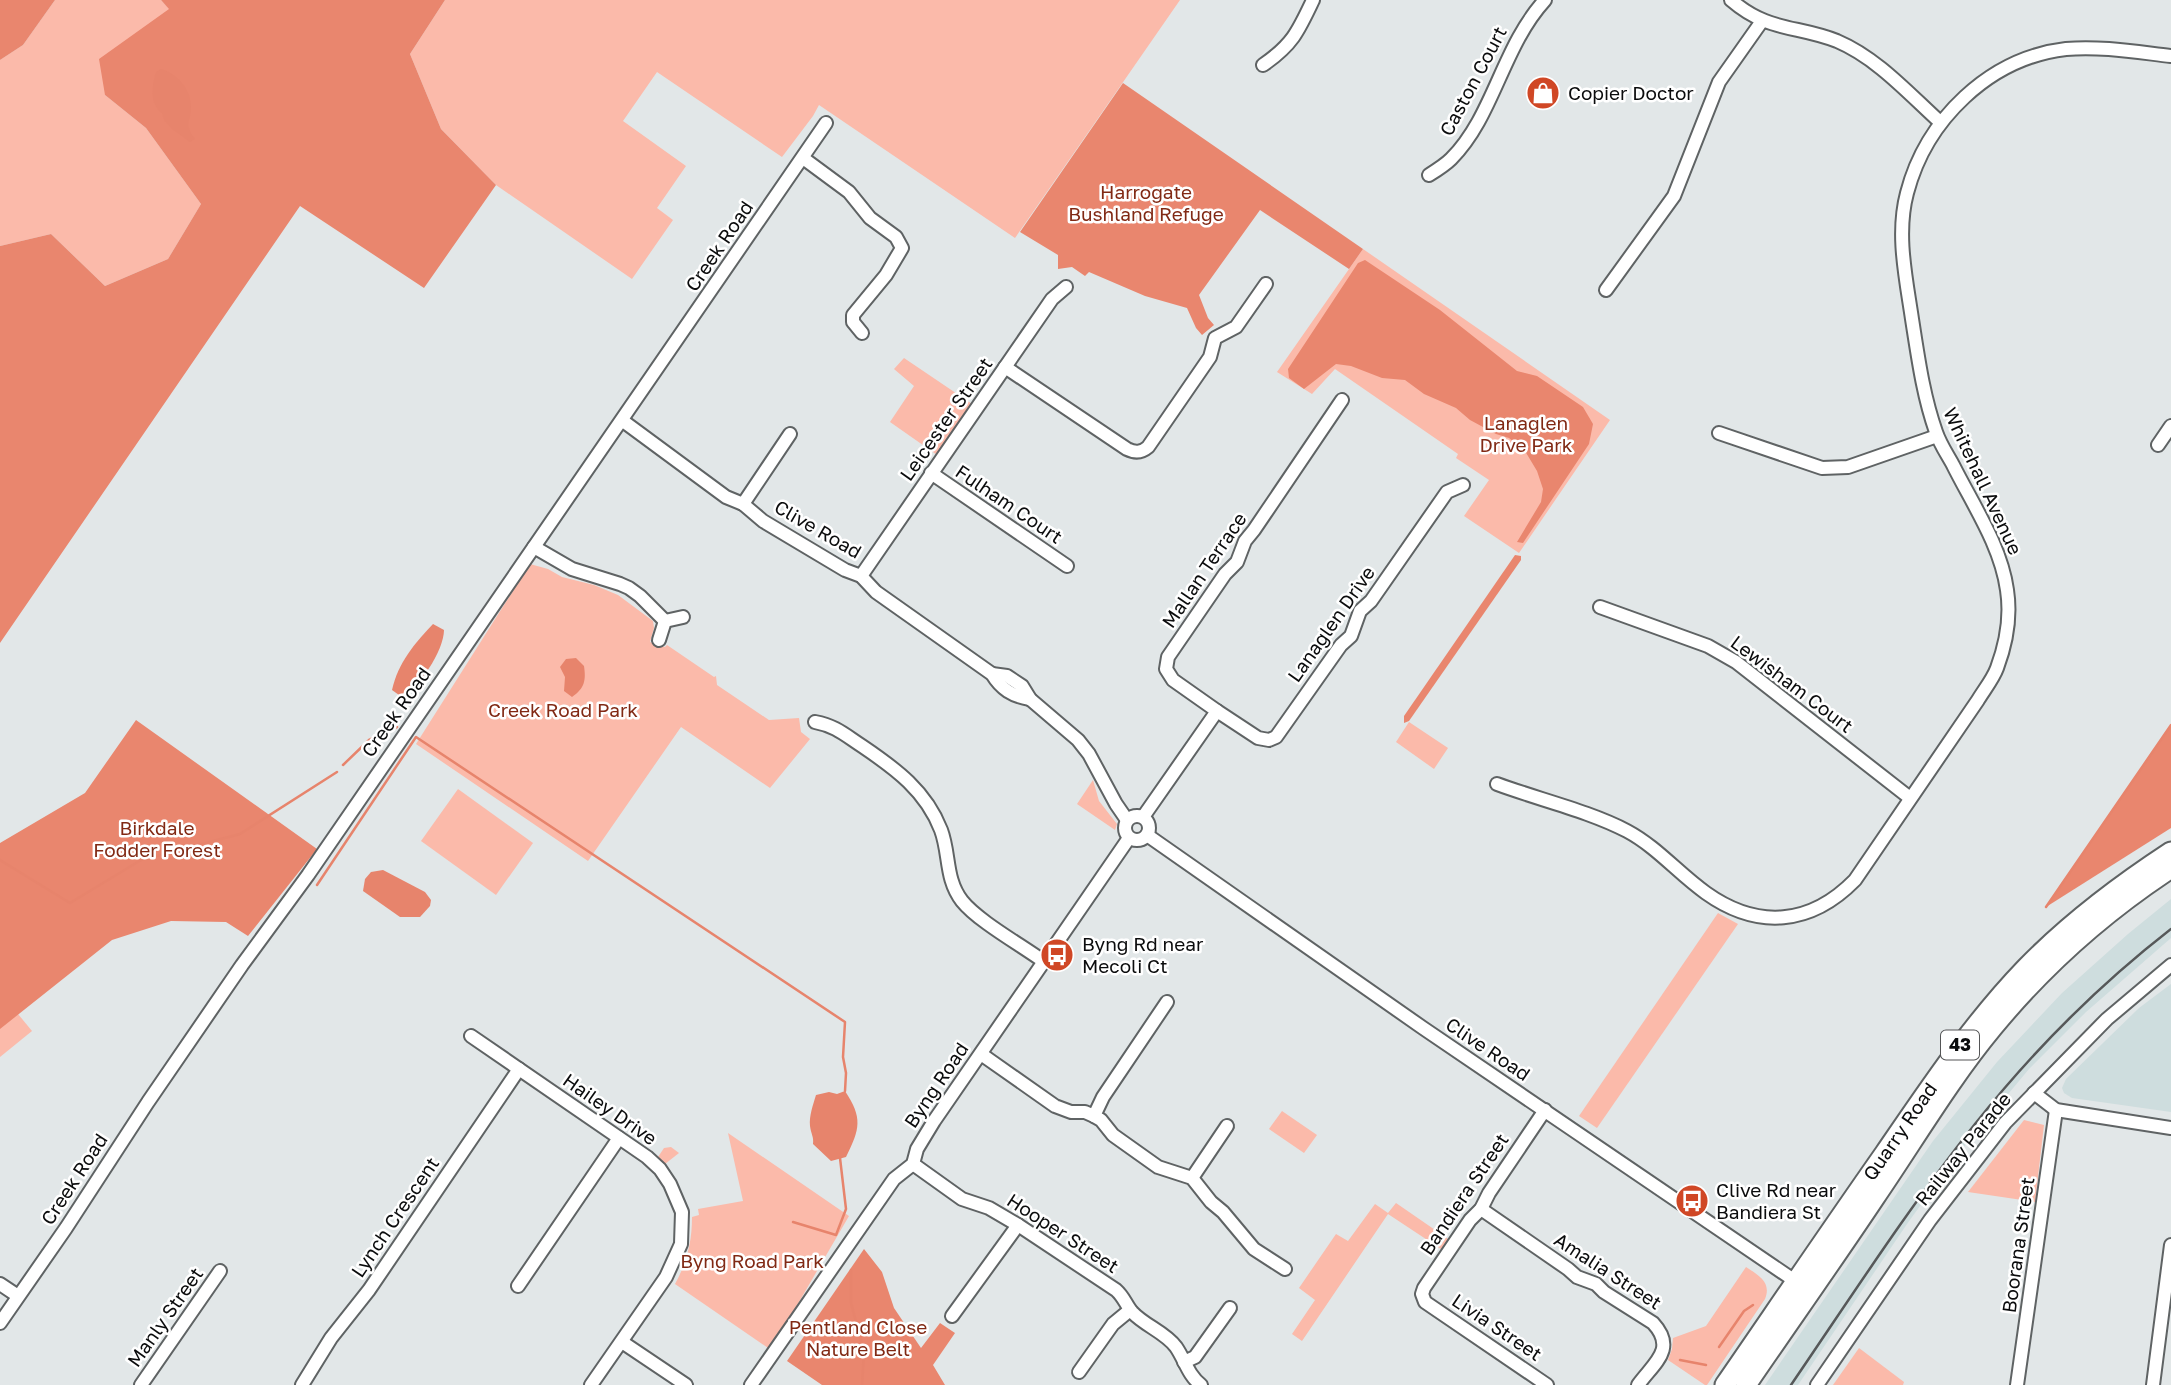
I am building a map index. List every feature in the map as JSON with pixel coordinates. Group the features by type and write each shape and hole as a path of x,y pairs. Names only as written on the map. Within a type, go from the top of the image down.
{"main road":[{"name":"Quarry Road","path":"1746,1385 1803,1286 1942,1070 2001,995 2041,953 2076,922 2119,887 2171,852"},
{"name":"Quarry Road","path":"1725,1385 1803,1286 1992,1028 2043,971 2070,946 2124,901 2171,868"}],"street":[{"path":"1263,65 1284,51 1298,32 1313,0"},
{"name":"Caston Court","path":"1429,176 1451,160 1467,139 1519,35 1545,0"},
{"path":"1731,0 1762,21 1834,40 1857,51 1940,122"},
{"path":"1606,290 1663,215 1674,196 1719,82 1762,21"},
{"name":"Whitehall Avenue","path":"1497,784 1628,832 1705,892 1727,906 1747,914 1782,917 1814,910 1843,892 1862,871 1997,669 2010,617 1999,557 1937,436 1921,379 1902,256 1906,193 1923,151 1940,122 1962,98 1989,77 2028,59 2064,50 2094,48 2171,56"},
{"name":"Creek Road","path":"0,1323 242,965 623,421 826,123"},
{"path":"803,158 849,192 870,218 897,237 902,248 886,275 853,315 853,322 862,333"},
{"path":"1005,367 1127,449 1144,451 1210,357 1214,338 1236,327 1266,284"},
{"name":"Leicester Street","path":"861,576 1052,299 1066,287"},
{"name":"Mallan Terrace","path":"1217,711 1173,680 1166,669 1166,663 1225,574 1237,562 1246,538 1342,400"},
{"name":"Clive Road","path":"623,421 726,497 743,504 763,521 845,570 861,576 876,592 992,674 1007,676 1022,686 1030,699 1078,740 1089,754 1127,820"},
{"path":"2158,444 2171,426"},
{"path":"1719,433 1822,468 1848,467 1937,436"},
{"path":"743,504 790,434"},
{"name":"Fulham Court","path":"931,473 1067,566"},
{"name":"Lanaglen Drive","path":"1217,711 1258,738 1269,740 1276,737 1341,645 1351,636 1360,611 1371,601 1447,492 1463,485"},
{"path":"534,547 572,569 629,588 665,621"},
{"name":"Lewisham Court","path":"1600,607 1708,646 1736,662 1910,798"},
{"path":"665,621 683,617"},
{"path":"659,640 665,621"},
{"path":"1143,817 1217,711"},
{"path":"815,722 831,725 897,771 919,791 942,832 948,872 956,892 978,915 1044,961"},
{"path":"1133,816 1143,817 1149,827 1147,835 1140,840 1129,838 1125,831 1127,820 1133,816"},
{"name":"Clive Road","path":"1147,835 1415,1022 1803,1286"},
{"name":"Byng Road","path":"751,1385 894,1179 913,1164 917,1149 1129,838"},
{"name":"Railway Parade","path":"1817,1385 1930,1220 2005,1123 2107,1019 2171,965"},
{"path":"1094,1116 1103,1097 1167,1002"},
{"name":"Hailey Drive","path":"471,1036 648,1157 670,1184 682,1212 681,1244 666,1277 592,1385"},
{"path":"981,1055 1055,1106 1094,1116 1113,1135 1158,1167 1192,1178 1210,1202 1223,1212 1254,1249 1285,1269"},
{"name":"Lynch Crescent","path":"302,1385 331,1338 369,1290 519,1069"},
{"path":"2034,1093 2056,1110 2171,1128"},
{"name":"Bandiera Street","path":"1425,1302 1422,1294 1424,1287 1470,1220 1481,1209 1545,1110"},
{"name":"Boorana Street","path":"2017,1385 2056,1110"},
{"path":"1192,1178 1227,1126"},
{"path":"518,1286 620,1138"},
{"name":"Hooper Street","path":"913,1164 962,1199 989,1208 1116,1290 1123,1296 1130,1310 1145,1324 1167,1337 1176,1347 1191,1375 1201,1385"},
{"name":"Amalia Street","path":"1481,1209 1577,1277 1596,1283 1604,1292 1660,1329 1665,1340 1663,1352 1638,1385"},
{"path":"952,1316 1017,1225"},
{"path":"2153,1385 2171,1245"},
{"name":"Manly Street","path":"141,1385 220,1270"},
{"path":"0,1284 18,1296"},
{"name":"Livia Street","path":"1425,1302 1547,1385"},
{"path":"1184,1362 1195,1357 1230,1308"},
{"path":"1079,1372 1105,1335 1130,1310"},
{"path":"622,1342 686,1385"}],"shaded area":[{"path":"161,69 178,79 189,95 191,107 188,126 195,139 190,142 172,129 155,104 153,83 156,72"},
{"path":"433,624 444,630 440,648 422,678 407,692 399,695 392,690 398,671 413,647"},
{"path":"576,658 584,666 585,680 580,690 572,697 564,691 565,677 560,667 566,659"},
{"path":"383,870 425,892 431,900 430,906 420,917 400,917 363,891 365,879 371,872"},
{"path":"2171,899 2171,938 2086,1012 2029,1069 1954,1159 1798,1385 1765,1385 1933,1141 1997,1062 2062,993"},
{"path":"2171,984 2171,1112 2072,1098 2064,1093 2062,1088 2066,1079 2139,1008"},
{"path":"845,1091 855,1109 857,1131 846,1157 831,1161 813,1144 811,1114 816,1095"}],"green space":[{"path":"0,0 55,0 23,45 0,60"},
{"path":"55,0 161,0 170,9 105,95 146,128 201,204 168,259 105,286 51,234 0,246 0,60 23,45"},
{"path":"161,0 445,0 410,54 441,129 496,185 424,288 300,206 0,643 0,246 51,234 105,286 168,259 201,204 146,128 105,95 99,59 169,9"},
{"path":"445,0 1180,0 1015,238 819,105 782,157 657,72 623,121 686,166 657,208 673,220 632,279 496,185 441,129 410,54"},
{"name":"Harrogate Bushland Refuge","path":"1123,83 1363,249 1349,269 1260,210 1199,295 1208,318 1214,325 1202,335 1187,308 1145,296 1089,272 1085,276 1072,267 1058,269 1058,255 1020,232"},
{"name":"Lanaglen Drive Park","path":"1363,249 1610,420 1519,553 1464,516 1489,480 1456,458 1458,454 1335,369 1312,394 1277,372"},
{"name":"Lanaglen Drive Park","path":"1365,260 1440,310 1517,371 1537,376 1583,407 1593,424 1589,444 1523,543 1517,542 1541,502 1543,489 1537,471 1525,451 1509,438 1470,420 1456,408 1424,394 1405,380 1382,378 1351,366 1336,364 1304,389 1289,378 1288,369 1358,263"},
{"path":"904,358 975,406 940,457 890,422 914,386 894,369"},
{"path":"1515,555 1521,556 1521,560 1409,721 1404,723 1404,716"},
{"name":"Creek Road Park","path":"530,564 618,595 653,621 650,642 665,647 667,645 716,676 717,685 769,720 799,718 801,732 810,739 770,788 681,727 588,861 416,744"},
{"name":"Birkdale Fodder Forest","path":"136,720 317,849 248,936 226,922 171,921 112,940 0,1029 0,843 85,793"},
{"path":"1409,722 1448,748 1434,769 1396,742"},
{"path":"2171,725 2171,828 2046,907"},
{"path":"1093,780 1099,801 1117,824 1115,830 1077,804"},
{"path":"458,789 533,843 496,895 421,841"},
{"path":"1718,913 1738,924 1597,1128 1579,1116"},
{"path":"18,1014 32,1031 0,1057 0,1028"},
{"path":"1282,1111 1317,1135 1304,1153 1269,1129"},
{"path":"2024,1120 2044,1125 2035,1202 1968,1192"},
{"name":"Byng Road Park","path":"728,1133 849,1216 771,1350 675,1284 688,1252 692,1217 699,1215 698,1209 743,1201"},
{"path":"671,1147 679,1153 665,1164 658,1157 664,1148"},
{"path":"1396,1203 1454,1243 1447,1253 1388,1214 1302,1341 1292,1334 1315,1300 1299,1288 1336,1234 1348,1241 1375,1204 1388,1213"},
{"name":"Pentland Close Nature Belt","path":"864,1249 882,1272 894,1308 921,1348 940,1323 955,1333 933,1365 945,1385 822,1385 787,1361"},
{"path":"1746,1267 1765,1284 1765,1299 1705,1385 1668,1360 1673,1338 1706,1326"},
{"path":"1859,1348 1904,1382 1903,1385 1833,1385"}],"waterway":[{"path":"2046,907 2171,725"},
{"path":"343,765 369,740 397,727"},
{"path":"317,885 416,737 845,1022 845,1091"},
{"path":"0,860 70,903 141,860 240,834 337,772"},
{"path":"793,1222 836,1235 846,1209 840,1158"},
{"path":"851,1270 851,1303 864,1352 862,1385"},
{"path":"1719,1347 1744,1311 1753,1305"},
{"path":"1680,1360 1706,1365"}],"railway":[{"path":"1791,1385 1904,1220 1997,1097 2043,1045 2092,996 2171,929"}],"place":[{"name":"Copier Doctor","path":"1543,93"},
{"name":"Byng Rd near Mecoli Ct","path":"1057,955"},
{"name":"Clive Rd near Bandiera St","path":"1692,1201"}]}
